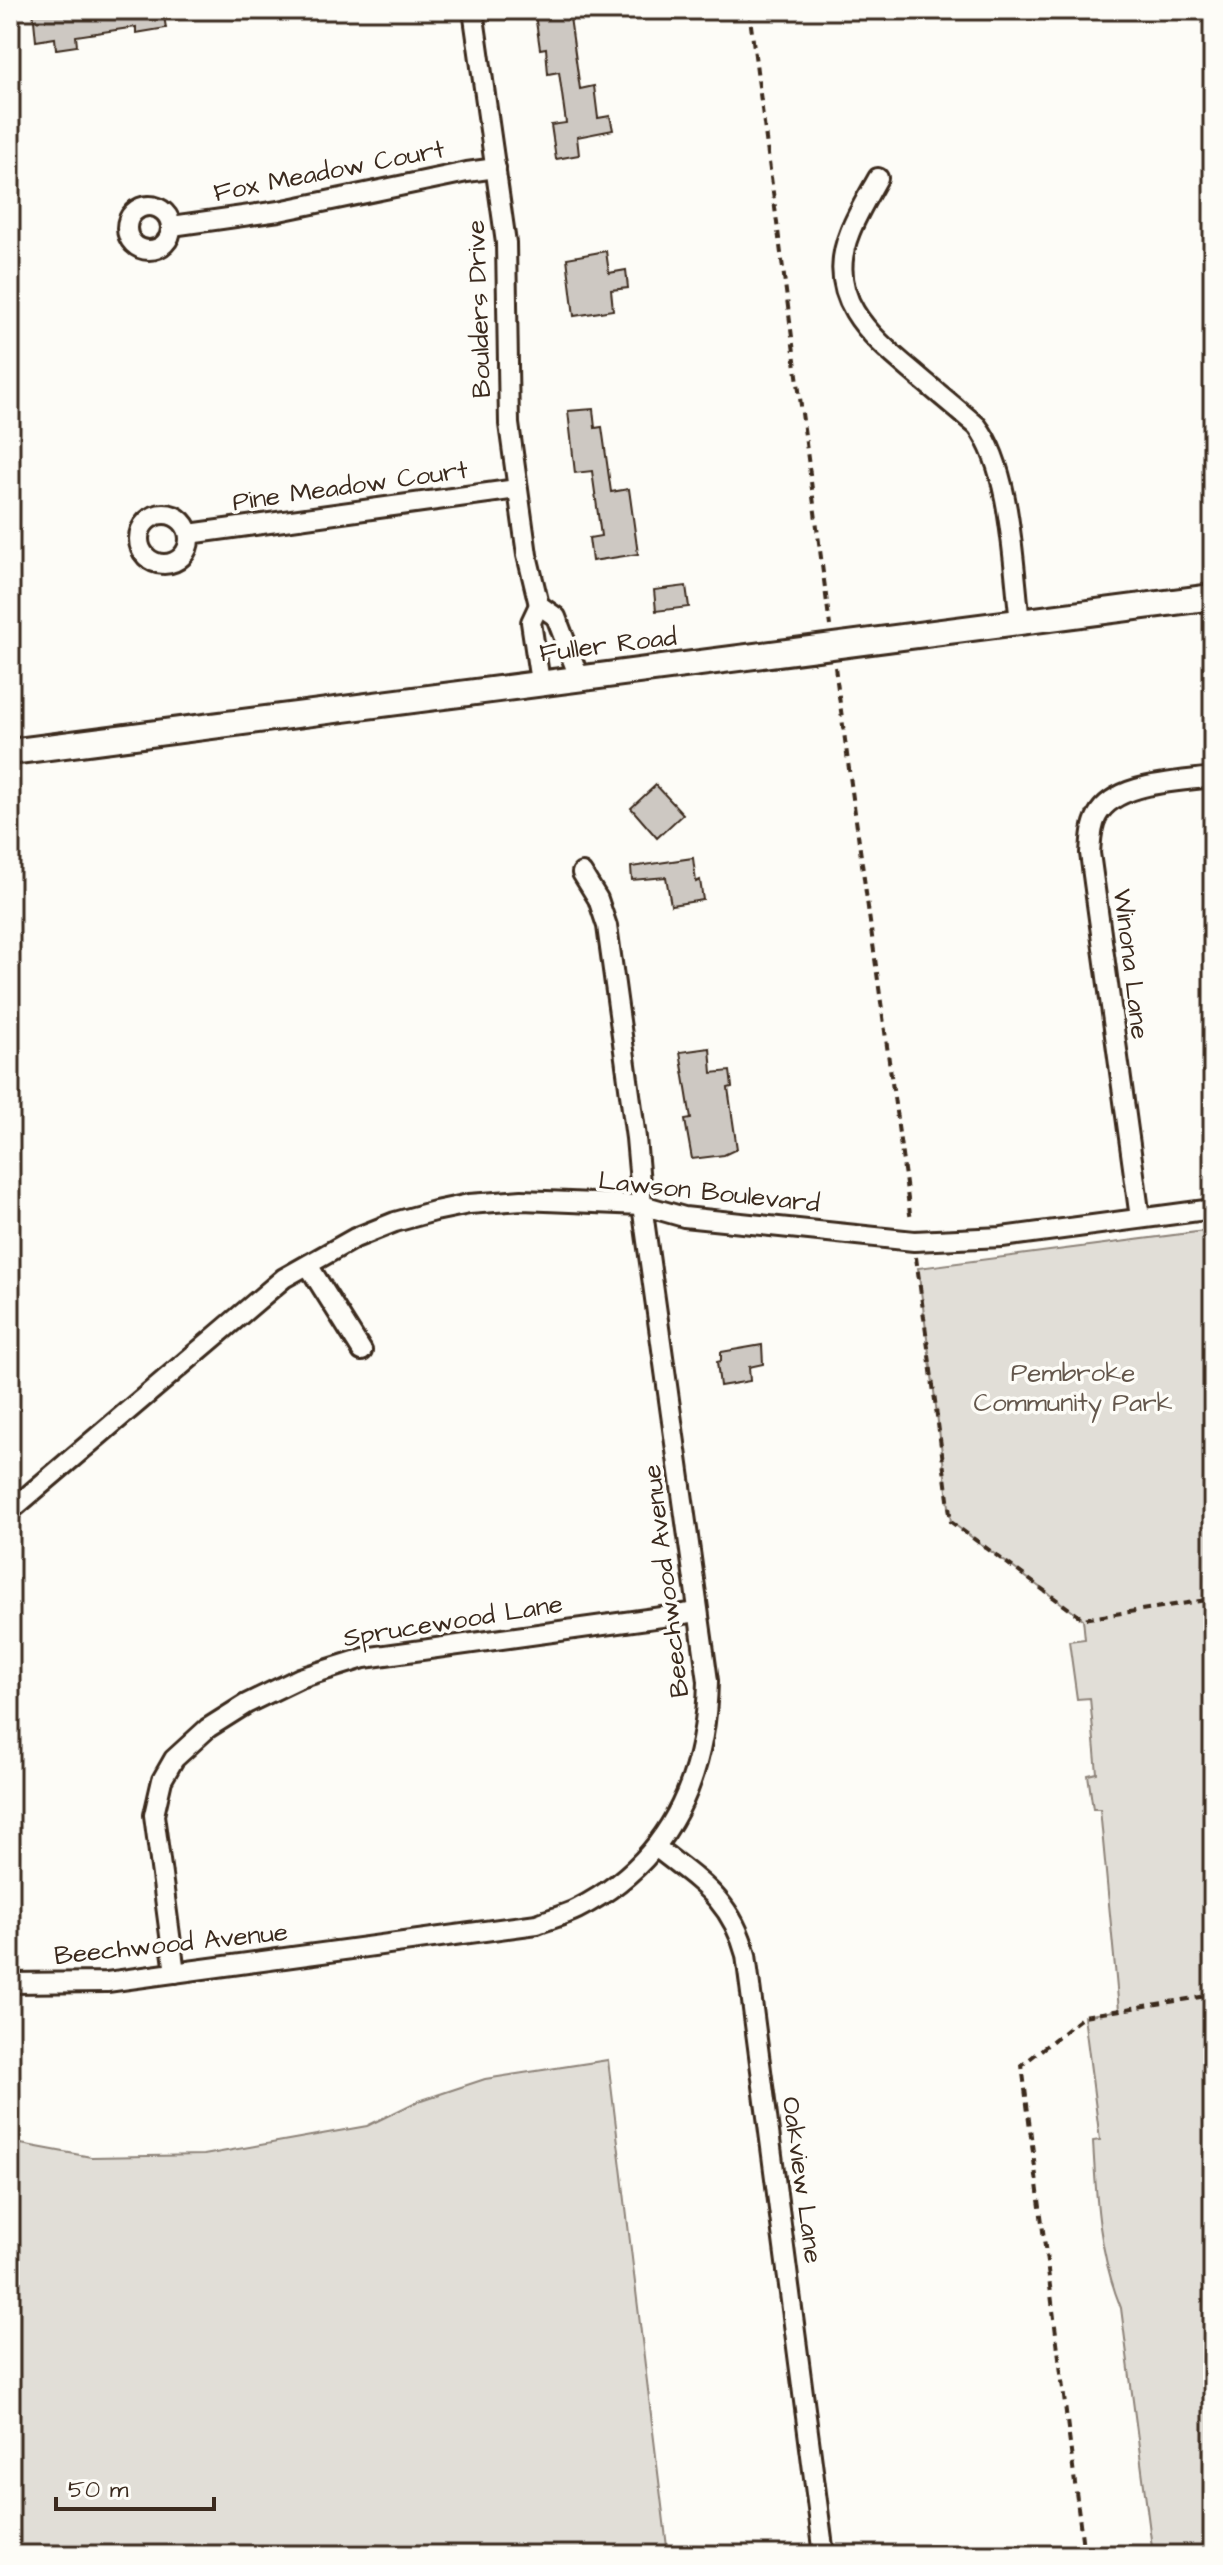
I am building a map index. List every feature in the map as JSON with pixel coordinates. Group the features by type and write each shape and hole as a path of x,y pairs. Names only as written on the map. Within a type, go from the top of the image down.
{"street":[{"name":"Boulders Drive","path":"473,10 506,243 509,424 527,555 539,605 531,622 540,682"},
{"name":"Fox Meadow Court","path":"172,226 279,211 496,168"},
{"path":"878,178 849,233 844,254 846,293 856,316 871,336 977,426 988,440 1003,488 1020,622"},
{"name":"Pine Meadow Court","path":"189,534 517,489"},
{"name":"Fuller Road","path":"10,752 1213,597"},
{"name":"Boulders Drive","path":"539,605 556,617 579,677"},
{"name":"Winona Lane","path":"1140,1218 1090,853 1092,830 1097,815 1112,798 1142,787 1213,777"},
{"name":"Beechwood Avenue","path":"10,1983 95,1983 537,1924 577,1909 623,1880 657,1848 677,1816 698,1766 707,1712 708,1681 607,926 598,899 582,873"},
{"name":"Lawson Boulevard","path":"10,1511 284,1278 355,1238 395,1222 469,1204 522,1200 642,1205 684,1217 914,1241 1002,1237 1213,1209"},
{"path":"308,1265 362,1351"},
{"name":"Sprucewood Lane","path":"175,1973 154,1815 156,1796 174,1759 208,1728 246,1704 300,1678 364,1658 698,1612"},
{"name":"Oakview Lane","path":"657,1848 714,1894 739,1929 746,1955 824,2555"}],"path":[{"path":"749,10 951,1522 1083,1619 1213,1599"},
{"path":"1084,2555 1022,2065 1084,2016 1213,1995"}],"green space":[{"name":"Pembroke Community Park","path":"1213,1230 1213,2555 1153,2555 1121,2308 1103,2247 1096,2184 1093,2141 1100,2140 1084,2016 1119,2010 1100,1809 1093,1809 1088,1775 1097,1773 1090,1698 1077,1699 1069,1641 1085,1639 1083,1619 951,1522 918,1268"},
{"path":"608,2060 668,2555 10,2555 10,2142 91,2157 204,2155 367,2126 416,2102 485,2079"}],"building":[{"path":"33,10 163,10 166,28 136,33 136,27 76,36 77,46 56,49 55,38 36,41"},
{"path":"569,10 580,89 594,86 598,118 610,116 613,130 577,137 579,155 556,159 551,125 566,123 559,72 548,74 546,48 540,49 535,14"},
{"path":"606,251 609,273 626,270 628,288 611,290 613,310 574,316 567,258"},
{"path":"593,409 595,428 602,427 611,492 629,489 638,554 592,561 589,538 601,536 592,471 575,473 568,411"},
{"path":"686,586 689,607 656,611 654,590"},
{"path":"656,785 683,814 657,838 631,808"},
{"path":"693,858 696,882 700,880 703,900 671,905 666,877 632,880 631,867"},
{"path":"710,1048 712,1073 730,1071 732,1087 728,1088 737,1149 724,1155 692,1159 685,1120 691,1119 680,1052"},
{"path":"762,1345 763,1364 749,1367 750,1381 720,1386 717,1362 721,1361 721,1352"}]}
